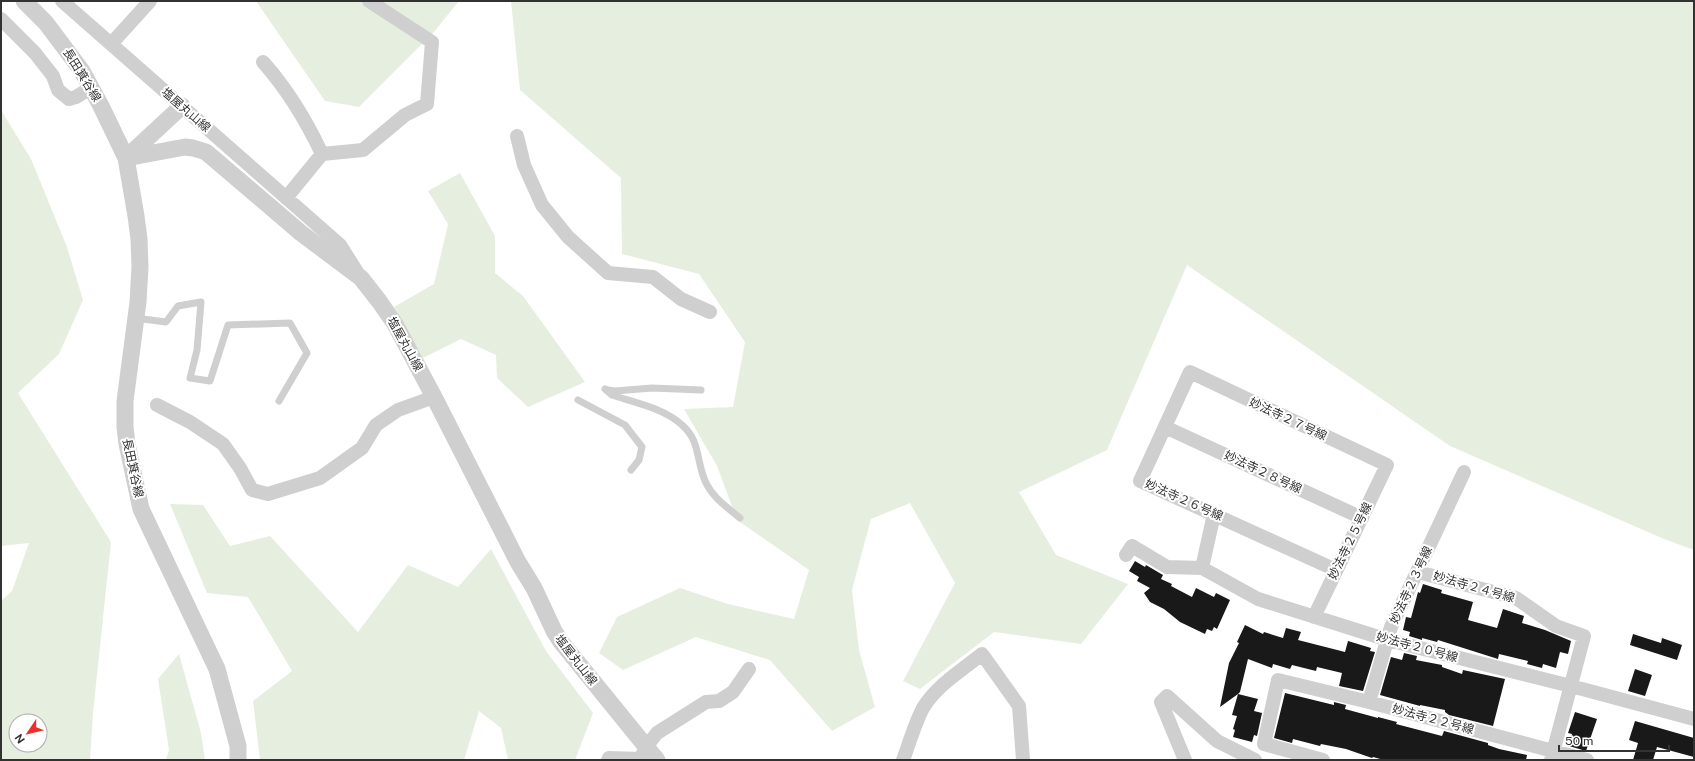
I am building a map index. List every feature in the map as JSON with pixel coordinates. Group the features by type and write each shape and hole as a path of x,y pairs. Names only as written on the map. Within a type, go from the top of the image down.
{"street":[{"name":"長田箕谷線","path":"24,1 46,23 92,87 126,158 134,198 139,239 139,274 125,401 125,427 141,509 217,669 238,746 238,760"},
{"name":"塩屋丸山線","path":"62,1 340,245 361,278 395,324 434,396 518,562 534,588 554,631 646,756"},
{"path":"111,44 150,1"},
{"path":"286,198 322,154 363,150 405,115 427,104 432,42 369,1"},
{"path":"1,19 35,53 53,76 58,90 69,99 76,97 92,87"},
{"path":"263,62 283,85 296,104 308,124 322,154"},
{"path":"126,158 182,106"},
{"path":"518,136 524,165 542,205 574,242 608,273 653,277 681,300 710,312"},
{"path":"126,158 185,147 206,152 301,233 361,278"},
{"name":"妙法寺２６号線","path":"1190,372 1140,481 1336,570"},
{"name":"妙法寺２７号線","path":"1190,372 1387,466"},
{"path":"157,405 190,422 223,444 240,468 252,490 268,494 320,478 362,448 376,425 398,410 434,396"},
{"name":"妙法寺２８号線","path":"1165,427 1362,518"},
{"name":"妙法寺２５号線","path":"1314,617 1387,466"},
{"name":"妙法寺２３号線","path":"1369,702 1391,627 1464,472"},
{"path":"1126,556 1132,546 1167,567 1202,568 1214,514"},
{"name":"妙法寺２０号線","path":"1202,568 1258,599 1388,640 1571,686 1694,719"},
{"name":"妙法寺２４号線","path":"1418,572 1516,598 1556,626 1584,636 1553,756"},
{"path":"903,760 923,709 936,692 950,678 982,654 1019,706 1023,760"},
{"path":"608,760 609,758 646,756 657,733 706,702 719,701 733,692 749,669"},
{"name":"妙法寺２２号線","path":"1305,758 1264,744 1278,680 1369,702 1553,756 1588,760"},
{"path":"1185,760 1161,702 1167,696 1217,741 1255,760"},
{"path":"1305,758 1322,760"}],"lane":[{"path":"135,318 166,322 178,306 201,302 196,350 190,378 210,381 228,325 290,323 307,354 279,402"},
{"path":"701,390 652,388 615,392 605,389 612,395 667,414 683,425 695,442 706,482 717,500 740,518"},
{"path":"578,400 625,425 642,447 639,460 631,470"}],"green space":[{"path":"256,1 459,1 434,32 359,107 325,101"},
{"path":"511,1 1694,1 1694,550 1664,539 1450,446 1187,265 1107,450 1019,492 1056,555 1128,584 1081,644 994,632 920,689 903,681 955,583 910,503 871,519 852,590 859,650 875,707 832,731 770,660 696,637 623,670 599,653 617,617 680,588 728,604 794,619 809,570 737,520 717,466 684,409 733,407 745,342 699,274 622,254 621,178 520,90"},
{"path":"1,110 31,159 67,247 83,300 59,354 18,393 111,542 93,713 90,760 1,760 1,601 12,591 29,543 1,546"},
{"path":"460,173 495,236 495,273 523,296 585,382 528,407 497,378 496,355 461,339 423,358 394,307 434,284 448,224 428,191"},
{"path":"170,504 203,505 230,546 270,536 358,632 408,565 458,587 491,549 546,651 593,713 575,760 508,760 501,728 479,711 464,760 260,760 253,701 292,671 248,597 207,593"},
{"path":"179,654 201,733 205,760 166,760 169,750 158,679"}],"building":[{"path":"1135,561 1145,567 1146,565 1163,575 1161,579 1192,597 1196,588 1214,597 1216,593 1230,600 1217,629 1214,627 1212,631 1207,629 1205,634 1180,622 1164,609 1150,602 1144,593 1150,588 1137,581 1139,577 1129,571"},
{"path":"1423,584 1442,590 1441,593 1473,602 1468,620 1497,628 1503,609 1524,616 1522,623 1545,630 1571,641 1568,654 1560,652 1556,668 1543,664 1542,668 1527,664 1528,661 1499,654 1498,659 1438,640 1437,642 1422,638 1422,640 1409,636 1410,632 1403,630 1406,617 1411,618 1418,592 1420,593"},
{"path":"1245,625 1263,634 1264,632 1283,638 1286,628 1301,632 1298,640 1345,652 1348,641 1371,648 1370,651 1375,652 1363,691 1339,686 1342,673 1317,667 1316,671 1292,665 1290,669 1273,664 1272,668 1248,659 1240,692 1220,707 1229,663 1239,643 1237,642"},
{"path":"1633,634 1661,643 1662,638 1682,645 1677,660 1630,645"},
{"path":"1404,653 1417,656 1416,660 1442,665 1442,667 1462,674 1463,670 1505,679 1493,726 1449,715 1445,712 1445,710 1420,706 1380,695 1391,657 1402,660"},
{"path":"1635,669 1652,675 1645,696 1628,691"},
{"path":"1285,693 1334,705 1334,702 1346,705 1345,709 1397,722 1396,724 1442,736 1444,731 1488,743 1488,745 1499,749 1527,755 1526,760 1384,760 1372,758 1346,749 1321,744 1320,746 1293,739 1292,743 1274,738"},
{"path":"1238,694 1258,699 1254,711 1262,713 1257,736 1254,735 1252,742 1233,737 1235,730 1233,729 1237,716 1232,715"},
{"path":"1575,712 1597,719 1586,751 1569,746 1572,734 1568,733"},
{"path":"1635,721 1694,738 1694,757 1657,747 1653,760 1633,760 1638,743 1629,740"}]}
